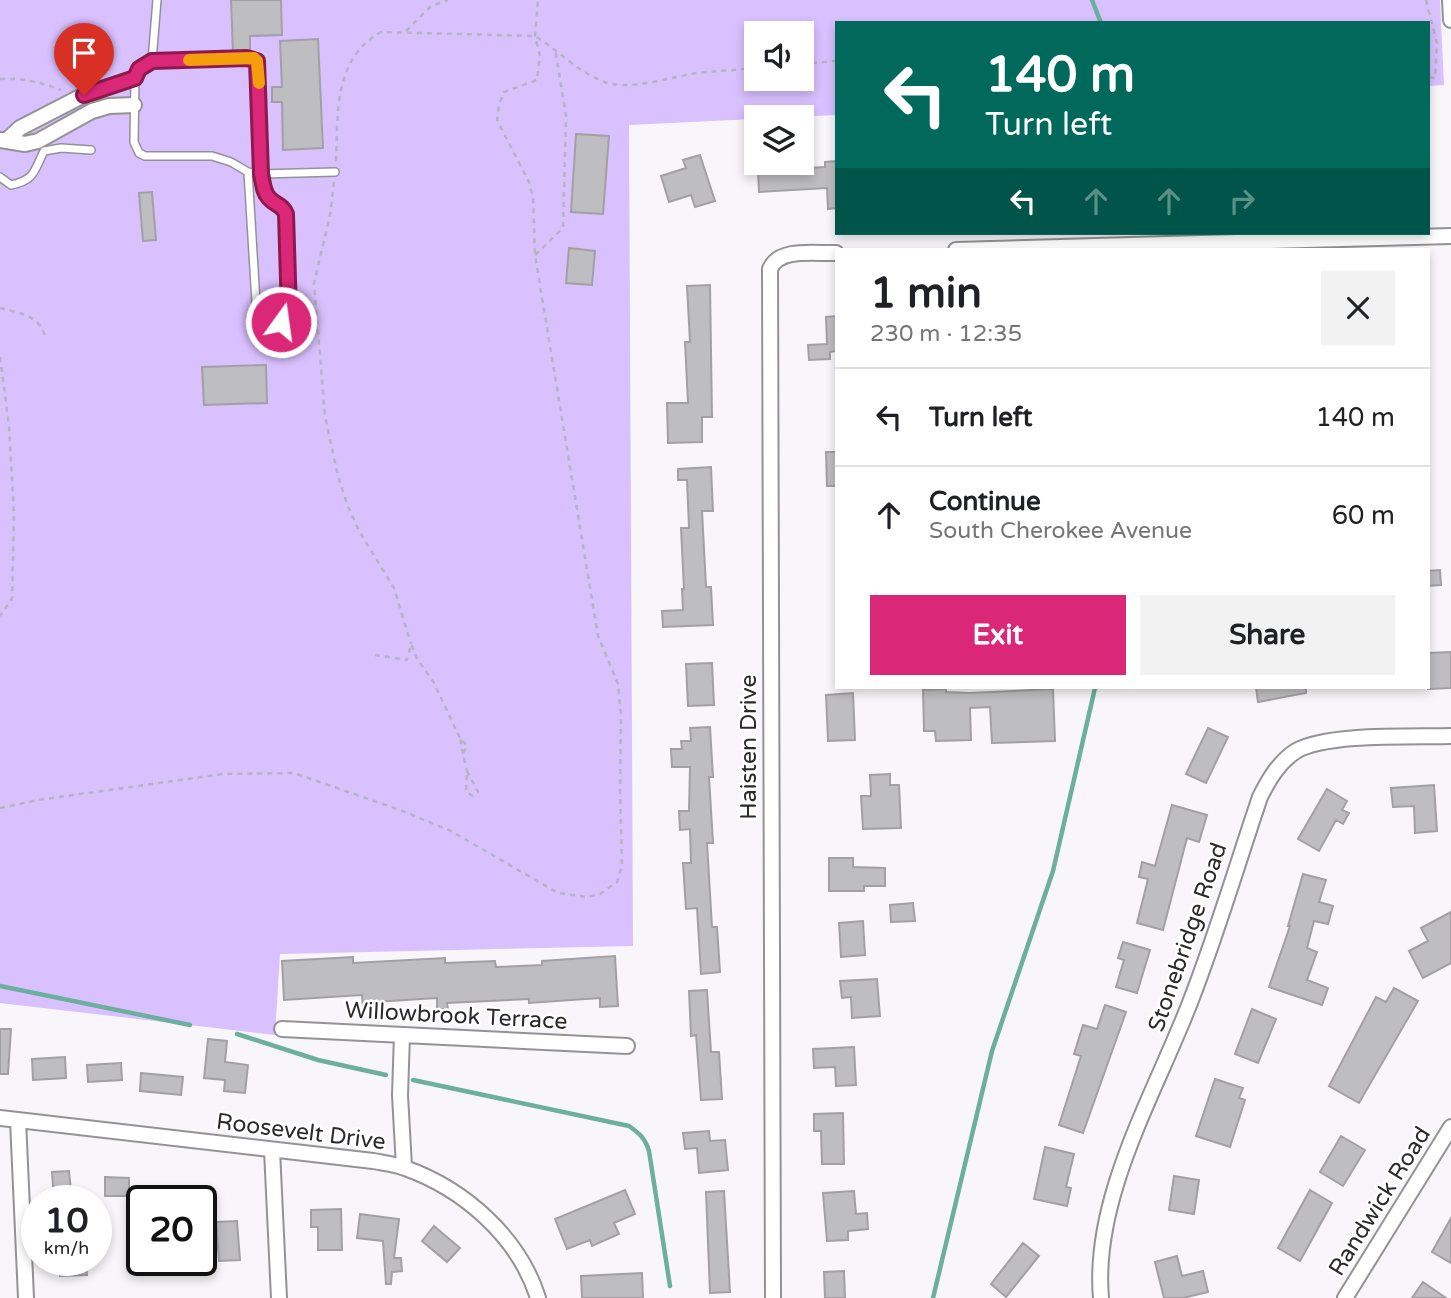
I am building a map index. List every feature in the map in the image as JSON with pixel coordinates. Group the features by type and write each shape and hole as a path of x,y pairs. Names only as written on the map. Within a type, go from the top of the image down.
{"street":[{"path":"1450,0 1451,20"},
{"path":"3,140 20,128 84,95 135,78"},
{"path":"3,140 25,144 38,141 92,111 109,106 134,105"},
{"path":"1076,248 1202,243 1246,246 1451,236"},
{"name":"Haisten Drive","path":"773,1298 770,269 775,259 783,255 835,253"},
{"name":"Stonebridge Road","path":"1101,1298 1100,1253 1108,1211 1130,1148 1192,998 1256,808 1268,782 1286,759 1311,745 1344,739 1451,736"},
{"name":"Willowbrook Terrace","path":"282,1029 627,1046"},
{"path":"402,1035 400,1095 404,1167"},
{"name":"Roosevelt Drive","path":"0,1118 373,1161 404,1167 461,1197 497,1228 520,1260 538,1298"},
{"path":"18,1120 26,1298"},
{"name":"Randwick Road","path":"1346,1298 1451,1127"},
{"path":"272,1150 279,1298"}],"lane":[{"path":"152,61 157,0"},
{"path":"248,172 256,302 260,317 266,324 281,322 289,312 286,214 285,209 269,199 264,190 261,174 257,61 247,58 152,61 139,69 135,78 134,142 139,153 145,156 212,156 231,162 248,172 261,174 335,172"},
{"path":"0,177 11,185 24,183 34,175 44,151 91,150"}],"path":[{"path":"431,6 433,0"},
{"path":"406,31 431,6 448,0"},
{"path":"0,808 38,800 223,774 294,773 451,831 558,893 587,897 600,894 617,882 622,866 621,714 618,684 598,636 535,255 533,198 529,182 497,120 504,92 537,79 540,55 535,36 538,0"},
{"path":"1426,0 1437,43 1435,79 1430,78"},
{"path":"467,771 466,792 473,796 478,792 467,771 463,754 467,746 460,738 433,681 417,659 394,588 359,531 347,504 325,416 314,283 330,215 343,75 366,41 381,32 406,31 418,34 535,36 555,48 587,74 620,86 744,69"},
{"path":"535,255 563,228 566,116 555,48"},
{"path":"814,63 835,61"},
{"path":"0,79 34,80 69,93"},
{"path":"0,308 31,316 42,326 45,336"},
{"path":"0,357 9,426 14,514 12,599 0,616"},
{"path":"376,655 407,660 411,644"}],"shaded area":[{"path":"0,0 1440,0 1444,85 1430,86 1430,21 835,21 835,115 814,116 814,105 744,105 744,119 629,125 633,946 280,954 275,1035 0,1003"}],"building":[{"path":"231,0 281,0 282,35 250,36 250,53 233,52"},
{"path":"318,39 323,148 283,150 282,102 272,102 272,87 282,87 280,41"},
{"path":"576,134 609,136 603,214 571,212"},
{"path":"700,155 715,201 695,207 691,195 669,202 661,176 686,168 683,160"},
{"path":"835,161 835,208 828,209 827,188 759,192 758,175 814,175 814,168 825,167 825,162"},
{"path":"152,192 156,240 143,241 139,193"},
{"path":"569,248 595,251 592,285 566,283"},
{"path":"710,285 712,417 702,417 702,442 668,443 667,403 688,403 685,342 690,342 687,286"},
{"path":"835,316 835,351 830,352 830,359 809,360 808,345 827,344 826,317"},
{"path":"266,365 267,403 204,405 202,367"},
{"path":"826,452 835,452 835,486 827,486"},
{"path":"711,467 713,511 702,511 706,587 711,587 713,625 663,627 662,611 683,610 681,528 689,528 687,480 678,480 678,469"},
{"path":"1440,570 1441,585 1430,586 1430,571"},
{"path":"1451,652 1451,688 1430,689 1430,653"},
{"path":"712,663 714,705 688,706 686,664"},
{"path":"946,689 946,692 969,693 1053,689 1055,741 992,743 990,707 970,708 971,740 936,741 935,731 924,731 923,690"},
{"path":"1256,689 1306,689 1306,693 1258,702"},
{"path":"853,693 855,740 828,741 826,695"},
{"path":"710,727 713,777 709,777 713,843 707,843 712,927 717,927 720,972 701,974 697,908 686,909 683,863 691,863 690,829 680,830 679,811 689,811 690,767 672,767 671,749 682,749 681,741 691,741 690,728"},
{"path":"1208,728 1228,737 1206,783 1186,774"},
{"path":"890,774 890,785 899,785 901,828 863,829 861,796 871,796 870,775"},
{"path":"1434,785 1437,831 1415,833 1414,806 1393,807 1391,788"},
{"path":"1327,789 1347,801 1342,810 1349,813 1343,824 1336,820 1319,851 1298,839"},
{"path":"1172,805 1207,815 1199,842 1187,838 1163,930 1137,923 1148,879 1139,877 1142,862 1155,866"},
{"path":"829,858 853,858 853,867 885,868 885,886 864,886 864,891 829,891"},
{"path":"1303,874 1326,880 1319,902 1333,906 1328,924 1314,921 1307,948 1317,952 1307,980 1328,988 1322,1005 1269,987 1290,926"},
{"path":"913,903 915,921 891,922 890,905"},
{"path":"1451,912 1451,963 1423,978 1409,951 1428,941 1421,928"},
{"path":"863,921 865,955 841,957 839,923"},
{"path":"1123,942 1150,950 1137,993 1116,987 1124,960 1118,958"},
{"path":"615,956 618,1006 600,1007 600,998 529,1003 529,999 447,1003 448,1009 437,1009 437,998 374,1002 374,1007 363,1008 362,995 284,1000 282,961 353,957 353,963 445,958 445,963 495,961 496,967 542,965 542,961"},
{"path":"877,979 880,1016 852,1018 851,997 842,998 840,981"},
{"path":"1394,988 1418,1001 1359,1103 1329,1086 1376,997 1386,1002"},
{"path":"707,990 711,1052 719,1052 722,1099 701,1100 696,1035 691,1036 689,991"},
{"path":"1105,1005 1126,1012 1083,1133 1059,1125 1081,1056 1074,1054 1083,1025 1097,1029"},
{"path":"1252,1009 1276,1019 1258,1063 1235,1054"},
{"path":"0,1029 11,1029 8,1074 0,1074"},
{"path":"208,1039 227,1041 225,1062 248,1065 245,1093 224,1091 225,1080 204,1078"},
{"path":"854,1047 856,1085 836,1086 835,1067 814,1068 813,1049"},
{"path":"65,1057 66,1078 33,1080 32,1059"},
{"path":"121,1063 122,1080 88,1082 87,1065"},
{"path":"141,1073 183,1077 181,1095 140,1091"},
{"path":"1215,1079 1243,1088 1239,1098 1245,1100 1230,1147 1196,1136"},
{"path":"843,1113 844,1164 822,1164 821,1131 814,1131 814,1114"},
{"path":"709,1131 710,1141 725,1140 728,1170 699,1173 697,1148 685,1149 683,1133"},
{"path":"1341,1136 1365,1150 1343,1186 1320,1172"},
{"path":"1045,1147 1074,1154 1066,1187 1071,1188 1067,1206 1034,1199"},
{"path":"69,1171 70,1185 53,1185 52,1172"},
{"path":"1174,1176 1199,1180 1194,1214 1169,1210"},
{"path":"105,1177 129,1178 126,1196 112,1196 112,1185 105,1185"},
{"path":"625,1190 635,1214 614,1223 619,1234 592,1246 590,1240 567,1249 555,1219"},
{"path":"1310,1190 1332,1203 1300,1261 1278,1248"},
{"path":"724,1191 730,1292 710,1293 706,1192"},
{"path":"854,1191 856,1214 867,1213 868,1229 848,1231 848,1240 827,1241 823,1193"},
{"path":"341,1209 342,1250 318,1250 318,1227 311,1227 311,1210"},
{"path":"360,1214 399,1219 394,1258 401,1258 402,1271 392,1272 391,1284 386,1284 383,1241 357,1238"},
{"path":"1451,1218 1451,1263 1432,1252"},
{"path":"237,1221 240,1260 219,1261 217,1222"},
{"path":"434,1226 460,1248 447,1262 422,1241"},
{"path":"1023,1243 1039,1256 1006,1297 991,1284"},
{"path":"1177,1256 1182,1276 1203,1271 1208,1292 1183,1298 1164,1298 1155,1262"},
{"path":"844,1271 845,1298 825,1298 824,1272"},
{"path":"642,1273 643,1298 582,1298 581,1276"},
{"path":"1423,1282 1446,1298 1412,1298"}],"waterway":[{"path":"1092,0 1100,21"},
{"path":"933,1298 992,1051 1053,871 1095,689"},
{"path":"0,986 190,1025"},
{"path":"237,1034 318,1060 386,1075"},
{"path":"413,1080 629,1126 636,1131 644,1139 649,1151 670,1286"}],"slow traffic":[{"path":"189,60 254,58 257,61 259,83"}],"route":[{"path":"84,95 135,78 139,69 152,61 254,58 257,61 261,174 264,190 269,199 285,209 286,214 289,312 281,322"}]}
